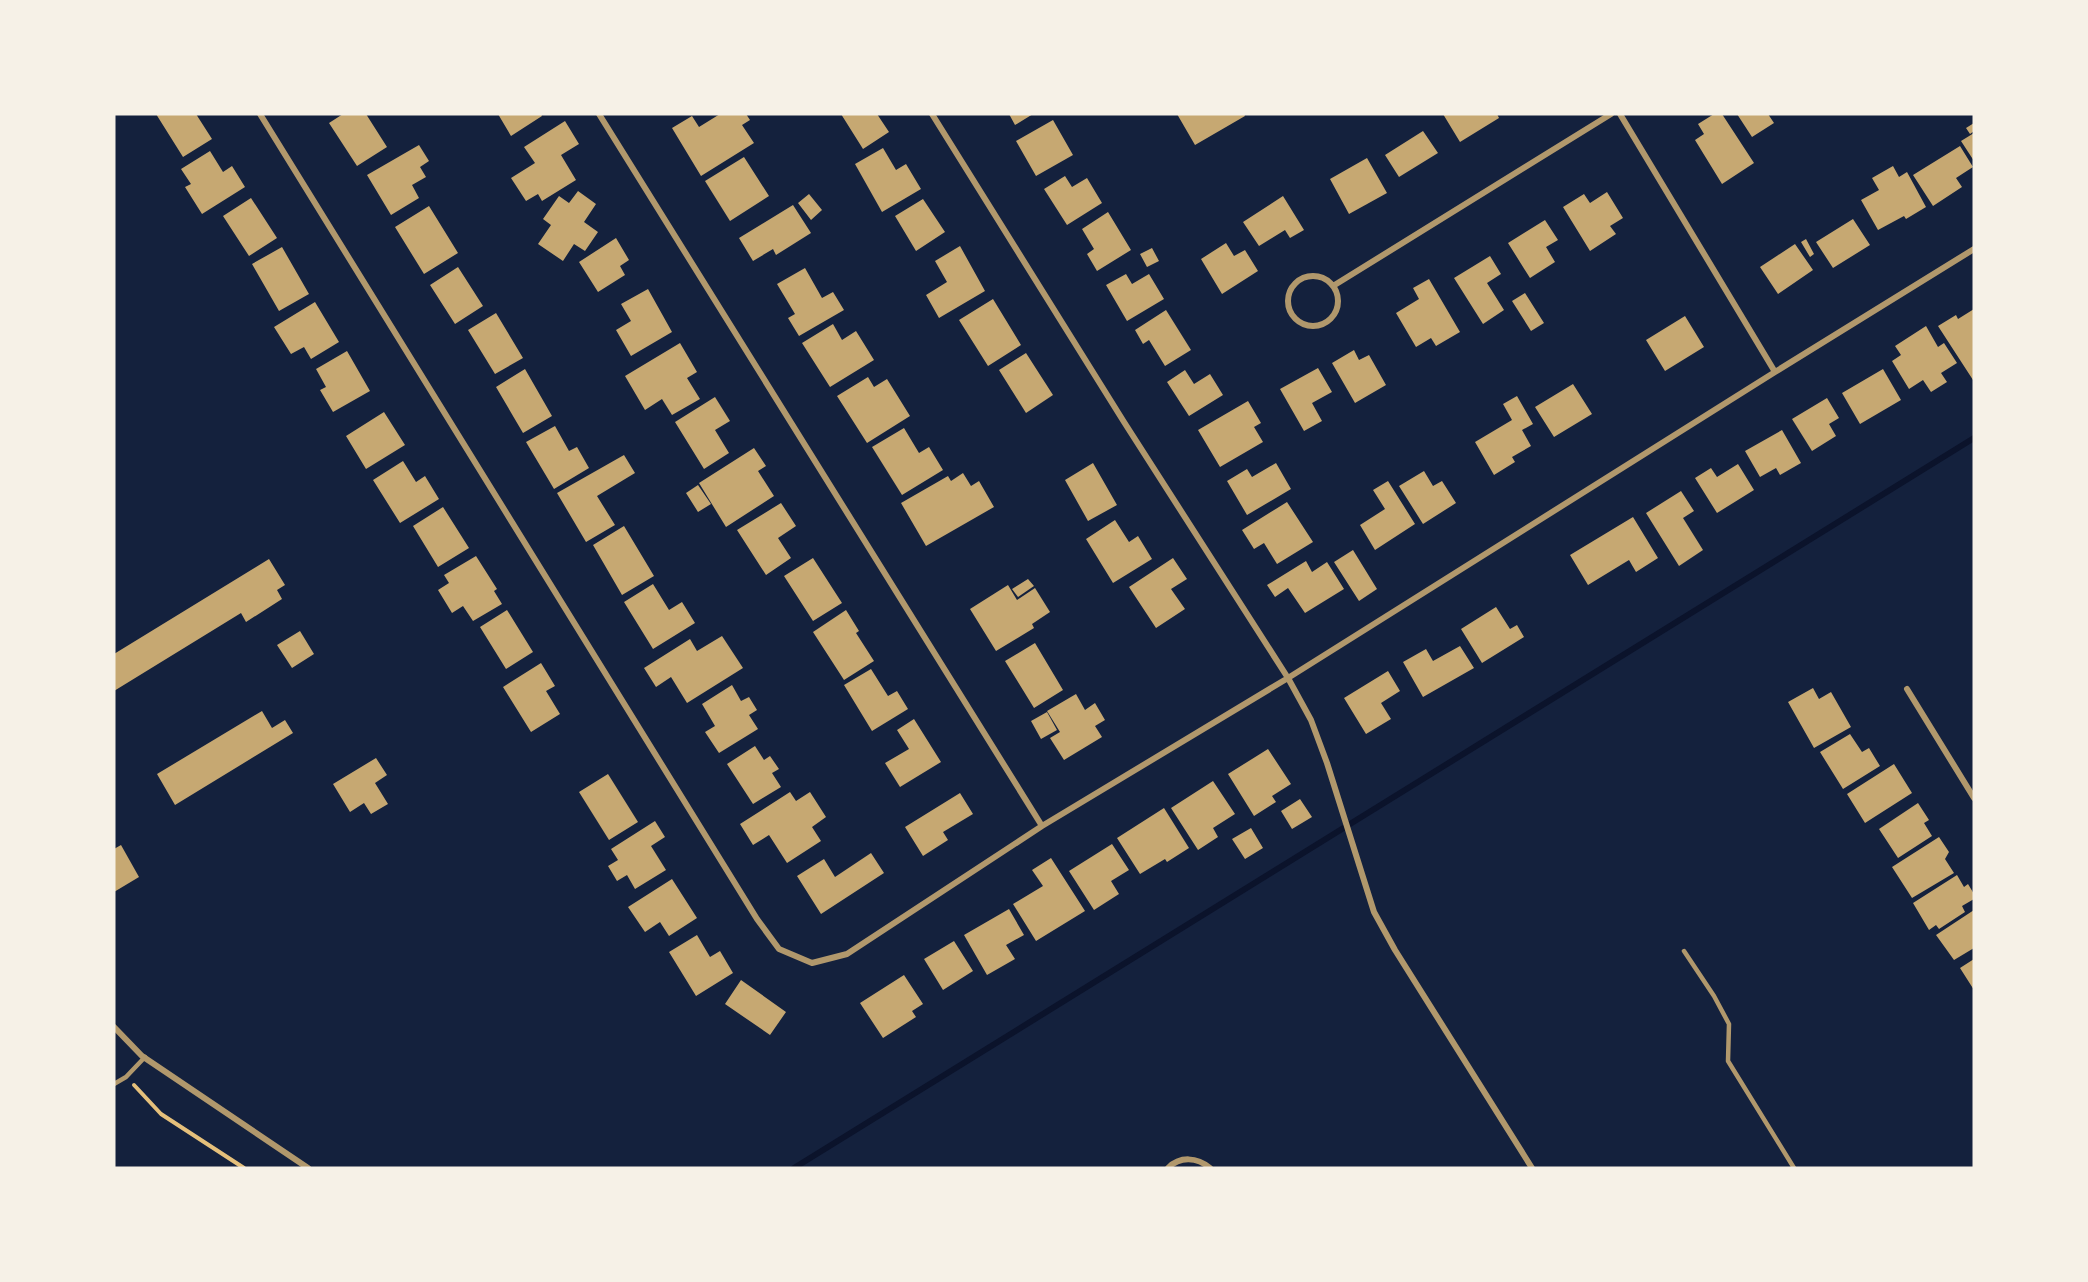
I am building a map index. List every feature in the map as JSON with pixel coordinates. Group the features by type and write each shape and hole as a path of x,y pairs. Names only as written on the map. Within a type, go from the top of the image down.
{"street":[{"path":"260,114 757,919 779,949 812,963 847,954 1042,826 1288,678 1974,249"},
{"path":"600,114 1042,826"},
{"path":"932,114 1124,422 1288,678 1311,720 1374,912 1395,950 1532,1168"},
{"path":"1333,286 1611,114"},
{"path":"1620,114 1775,372"},
{"path":"1319,277 1333,286 1337,293 1337,310 1327,322 1311,327 1296,320 1291,314 1288,298 1295,283 1302,278 1319,277"},
{"path":"1907,689 1974,798"},
{"path":"114,1027 145,1058 308,1168"},
{"path":"1168,1168 1181,1160 1190,1159 1199,1161 1210,1168"}],"lane":[{"path":"1684,951 1714,996 1729,1024 1728,1061 1794,1168"},
{"path":"114,1084 126,1077 145,1058"}],"path":[{"path":"126,1077 161,1114 244,1168"}],"building":[{"path":"156,114 196,114 212,139 183,157"},
{"path":"343,114 366,114 387,147 357,166 329,123"},
{"path":"498,114 541,114 542,116 511,136"},
{"path":"720,114 746,114 750,120 742,125 754,143 701,176 672,128 692,116 699,127"},
{"path":"841,114 877,114 889,132 863,149"},
{"path":"1009,114 1033,114 1015,125"},
{"path":"1177,114 1244,114 1245,116 1195,145"},
{"path":"1443,114 1497,114 1499,118 1460,142"},
{"path":"1714,114 1722,114 1754,163 1722,184 1695,140 1704,134 1698,124"},
{"path":"1737,114 1768,114 1774,123 1752,137"},
{"path":"1053,120 1073,155 1036,176 1016,141"},
{"path":"565,121 579,144 561,155 576,180 542,201 538,194 526,201 511,178 535,163 524,147"},
{"path":"1974,123 1974,131 1970,134 1966,128"},
{"path":"1423,131 1438,153 1399,177 1385,155"},
{"path":"1974,133 1974,161 1961,141"},
{"path":"419,145 429,161 420,167 426,177 412,185 419,198 391,215 367,175"},
{"path":"1960,146 1973,167 1956,178 1962,187 1933,206 1913,175"},
{"path":"883,148 896,170 906,164 921,189 882,212 855,164"},
{"path":"210,151 223,172 232,166 245,187 202,214 185,187 191,184 181,169"},
{"path":"744,157 769,196 730,221 705,181"},
{"path":"1367,158 1387,193 1349,214 1330,179"},
{"path":"1893,166 1899,177 1907,172 1926,207 1906,219 1904,216 1878,230 1861,200 1879,190 1872,178"},
{"path":"1065,176 1072,187 1087,178 1102,203 1067,225 1044,189"},
{"path":"578,191 596,204 584,222 598,232 585,251 574,244 563,261 538,244 551,225 543,219 559,196 569,203"},
{"path":"1607,192 1623,218 1610,226 1616,234 1590,251 1563,207 1584,194 1590,203"},
{"path":"809,194 822,210 811,220 798,203"},
{"path":"1283,196 1304,230 1290,238 1285,230 1259,246 1243,222"},
{"path":"251,198 277,238 249,256 223,216"},
{"path":"923,199 945,232 916,251 895,216"},
{"path":"793,205 811,233 776,255 773,249 753,261 739,238"},
{"path":"429,206 458,253 424,274 395,227"},
{"path":"1108,212 1131,250 1097,271 1087,254 1094,249 1082,229"},
{"path":"1853,219 1870,245 1833,268 1816,242"},
{"path":"1545,220 1558,240 1546,247 1555,262 1530,278 1508,243"},
{"path":"616,238 629,260 620,266 625,275 598,292 579,262"},
{"path":"1806,239 1814,254 1810,257 1801,242"},
{"path":"1226,243 1234,256 1245,250 1258,271 1222,294 1201,259"},
{"path":"1795,244 1813,270 1778,294 1760,267"},
{"path":"960,246 985,291 939,318 926,295 947,282 935,261"},
{"path":"282,247 309,294 279,311 252,264"},
{"path":"1152,248 1159,261 1147,267 1140,254"},
{"path":"1490,256 1501,274 1487,283 1504,310 1483,324 1454,278"},
{"path":"458,267 483,306 455,324 430,285"},
{"path":"805,268 822,298 833,292 844,310 799,336 788,318 795,314 777,284"},
{"path":"1126,274 1132,284 1149,274 1164,299 1127,321 1106,285"},
{"path":"1429,279 1460,332 1436,346 1431,338 1416,347 1396,313 1419,299 1413,288"},
{"path":"648,289 672,332 631,356 616,330 631,321 621,304"},
{"path":"1525,293 1544,323 1531,331 1512,301"},
{"path":"993,299 1021,345 988,366 959,320"},
{"path":"315,302 339,342 311,359 304,347 291,354 274,327"},
{"path":"1974,309 1973,380 1938,326 1956,315 1958,319"},
{"path":"1166,310 1191,350 1165,366 1149,340 1143,344 1135,330"},
{"path":"496,313 523,358 495,374 468,330"},
{"path":"1685,316 1704,347 1665,371 1646,340"},
{"path":"833,324 842,340 856,331 874,360 830,387 802,343"},
{"path":"1926,326 1938,347 1944,343 1957,363 1941,373 1947,382 1931,392 1923,380 1909,389 1892,361 1901,355 1895,346"},
{"path":"680,343 697,372 687,378 700,399 672,415 662,399 645,410 625,376"},
{"path":"1354,350 1359,360 1369,355 1386,385 1355,403 1332,363"},
{"path":"347,351 370,391 333,412 320,390 326,387 316,369"},
{"path":"1026,353 1053,395 1026,413 999,370"},
{"path":"1318,368 1332,392 1312,403 1322,421 1304,431 1280,389"},
{"path":"525,369 552,416 523,433 496,387"},
{"path":"1883,369 1901,400 1860,424 1842,393"},
{"path":"1185,370 1194,384 1210,374 1223,395 1189,416 1167,382"},
{"path":"868,377 874,387 887,379 910,416 867,443 837,396"},
{"path":"1573,384 1592,414 1554,437 1535,407"},
{"path":"1517,396 1533,424 1522,430 1531,446 1512,457 1515,462 1494,475 1475,442 1512,420 1503,404"},
{"path":"715,397 730,421 715,430 729,453 704,469 675,422"},
{"path":"1827,398 1839,418 1829,424 1836,436 1812,451 1792,419"},
{"path":"1248,401 1261,423 1254,427 1263,442 1220,467 1198,430"},
{"path":"384,412 405,445 366,469 346,436"},
{"path":"555,426 569,451 577,447 589,468 554,489 526,442"},
{"path":"904,428 919,453 929,447 943,470 902,495 872,447"},
{"path":"1782,430 1801,463 1780,475 1776,468 1760,477 1745,451"},
{"path":"754,448 766,466 758,471 774,496 726,527 699,483"},
{"path":"624,455 635,473 597,496 615,525 586,542 557,493"},
{"path":"403,461 416,482 425,476 439,499 400,523 373,480"},
{"path":"1093,463 1117,505 1088,521 1065,480"},
{"path":"1276,463 1291,489 1247,515 1227,481 1247,469 1252,477"},
{"path":"1738,464 1754,490 1717,513 1695,478 1711,468 1717,477"},
{"path":"1424,471 1433,486 1442,481 1456,503 1423,524 1399,486"},
{"path":"963,473 971,486 979,481 994,507 926,546 901,503 948,476 951,481"},
{"path":"1388,481 1415,524 1375,550 1360,525 1385,509 1373,490"},
{"path":"698,485 711,504 698,512 686,493"},
{"path":"1681,491 1694,511 1683,518 1703,550 1679,566 1646,513"},
{"path":"1287,502 1313,542 1277,564 1264,543 1254,549 1242,530"},
{"path":"781,503 796,526 778,538 791,558 766,575 737,530"},
{"path":"443,507 469,548 438,567 413,526"},
{"path":"1633,517 1658,558 1636,572 1629,560 1588,585 1570,555"},
{"path":"1115,520 1129,542 1138,536 1152,559 1113,583 1086,539"},
{"path":"624,526 654,576 622,595 593,545"},
{"path":"1353,550 1377,589 1359,601 1334,562"},
{"path":"476,556 497,589 494,591 502,604 473,621 463,606 452,613 438,590 449,583 444,575"},
{"path":"813,558 842,603 813,621 784,576"},
{"path":"1173,558 1187,579 1171,589 1185,609 1156,628 1129,587"},
{"path":"269,559 285,585 277,590 282,599 246,622 241,613 114,691 114,654"},
{"path":"1306,561 1312,572 1327,562 1344,589 1305,613 1288,588 1275,597 1267,585"},
{"path":"1028,579 1034,586 1018,597 1012,589"},
{"path":"653,584 669,610 682,602 695,623 653,649 624,602"},
{"path":"1008,585 1017,600 1035,588 1050,612 1032,624 1034,628 996,651 970,609"},
{"path":"1496,607 1510,629 1517,625 1524,637 1482,663 1461,629"},
{"path":"507,610 533,652 506,669 480,627"},
{"path":"846,610 859,631 856,633 874,661 844,680 813,632"},
{"path":"300,631 314,654 292,668 277,645"},
{"path":"722,636 743,668 687,703 671,677 656,687 644,668 690,639 697,651"},
{"path":"1035,643 1063,690 1034,708 1005,661"},
{"path":"1460,646 1474,668 1423,697 1403,662 1426,649 1433,661"},
{"path":"541,663 555,686 546,691 560,714 531,732 503,687"},
{"path":"871,669 888,696 897,691 908,709 872,731 844,685"},
{"path":"1388,671 1400,691 1381,703 1391,719 1366,734 1344,698"},
{"path":"732,685 741,701 749,697 757,710 749,715 758,729 719,753 705,732 715,726 702,704"},
{"path":"1813,688 1819,699 1831,692 1851,727 1814,748 1788,702"},
{"path":"1076,694 1085,710 1095,703 1105,720 1095,726 1102,737 1064,760 1050,738 1060,732 1047,711"},
{"path":"262,711 272,728 285,720 293,733 175,805 157,774"},
{"path":"1047,712 1057,730 1041,739 1031,721"},
{"path":"914,719 941,762 900,787 885,763 909,749 897,730"},
{"path":"1850,734 1862,752 1869,748 1880,766 1843,789 1820,752"},
{"path":"755,746 764,760 770,756 779,769 772,773 781,787 753,804 727,764"},
{"path":"1268,749 1291,784 1272,796 1276,802 1254,816 1228,774"},
{"path":"376,758 387,775 375,783 388,804 371,814 364,803 350,812 333,784"},
{"path":"1894,764 1912,793 1865,823 1847,794"},
{"path":"608,774 638,822 609,840 579,792"},
{"path":"1213,781 1235,814 1213,828 1218,837 1198,850 1171,808"},
{"path":"790,792 796,801 810,792 826,817 812,827 821,841 787,863 769,835 753,845 740,824"},
{"path":"960,793 973,814 943,832 948,840 923,856 905,827"},
{"path":"1300,799 1312,817 1292,829 1281,811"},
{"path":"1918,803 1929,820 1924,823 1932,836 1898,858 1879,829"},
{"path":"1164,808 1189,848 1167,862 1165,859 1140,874 1117,838"},
{"path":"655,821 665,837 651,846 666,870 635,889 627,875 617,881 608,866 618,860 611,849"},
{"path":"1251,828 1263,848 1245,859 1232,839"},
{"path":"1939,837 1949,852 1945,859 1954,873 1912,898 1892,867"},
{"path":"1112,844 1129,870 1111,881 1119,894 1094,910 1069,871"},
{"path":"121,845 139,877 114,892 114,849"},
{"path":"871,853 884,873 821,914 797,876 824,859 835,877"},
{"path":"1051,858 1085,911 1036,941 1013,904 1043,886 1032,870"},
{"path":"1957,875 1964,887 1968,884 1974,894 1974,899 1962,906 1965,912 1939,929 1936,925 1929,930 1913,903"},
{"path":"672,879 697,918 669,936 660,922 645,932 628,907"},
{"path":"1009,909 1024,935 1006,945 1015,959 987,975 964,935"},
{"path":"1974,910 1974,948 1954,960 1936,935"},
{"path":"697,935 710,957 720,951 733,973 696,996 669,952"},
{"path":"954,941 973,971 943,990 924,959"},
{"path":"1974,959 1974,990 1960,968"},
{"path":"904,975 923,1004 912,1011 916,1017 883,1038 860,1003"},
{"path":"741,980 786,1012 770,1035 725,1004"}],"waterway":[{"path":"794,1168 1974,438"}]}
